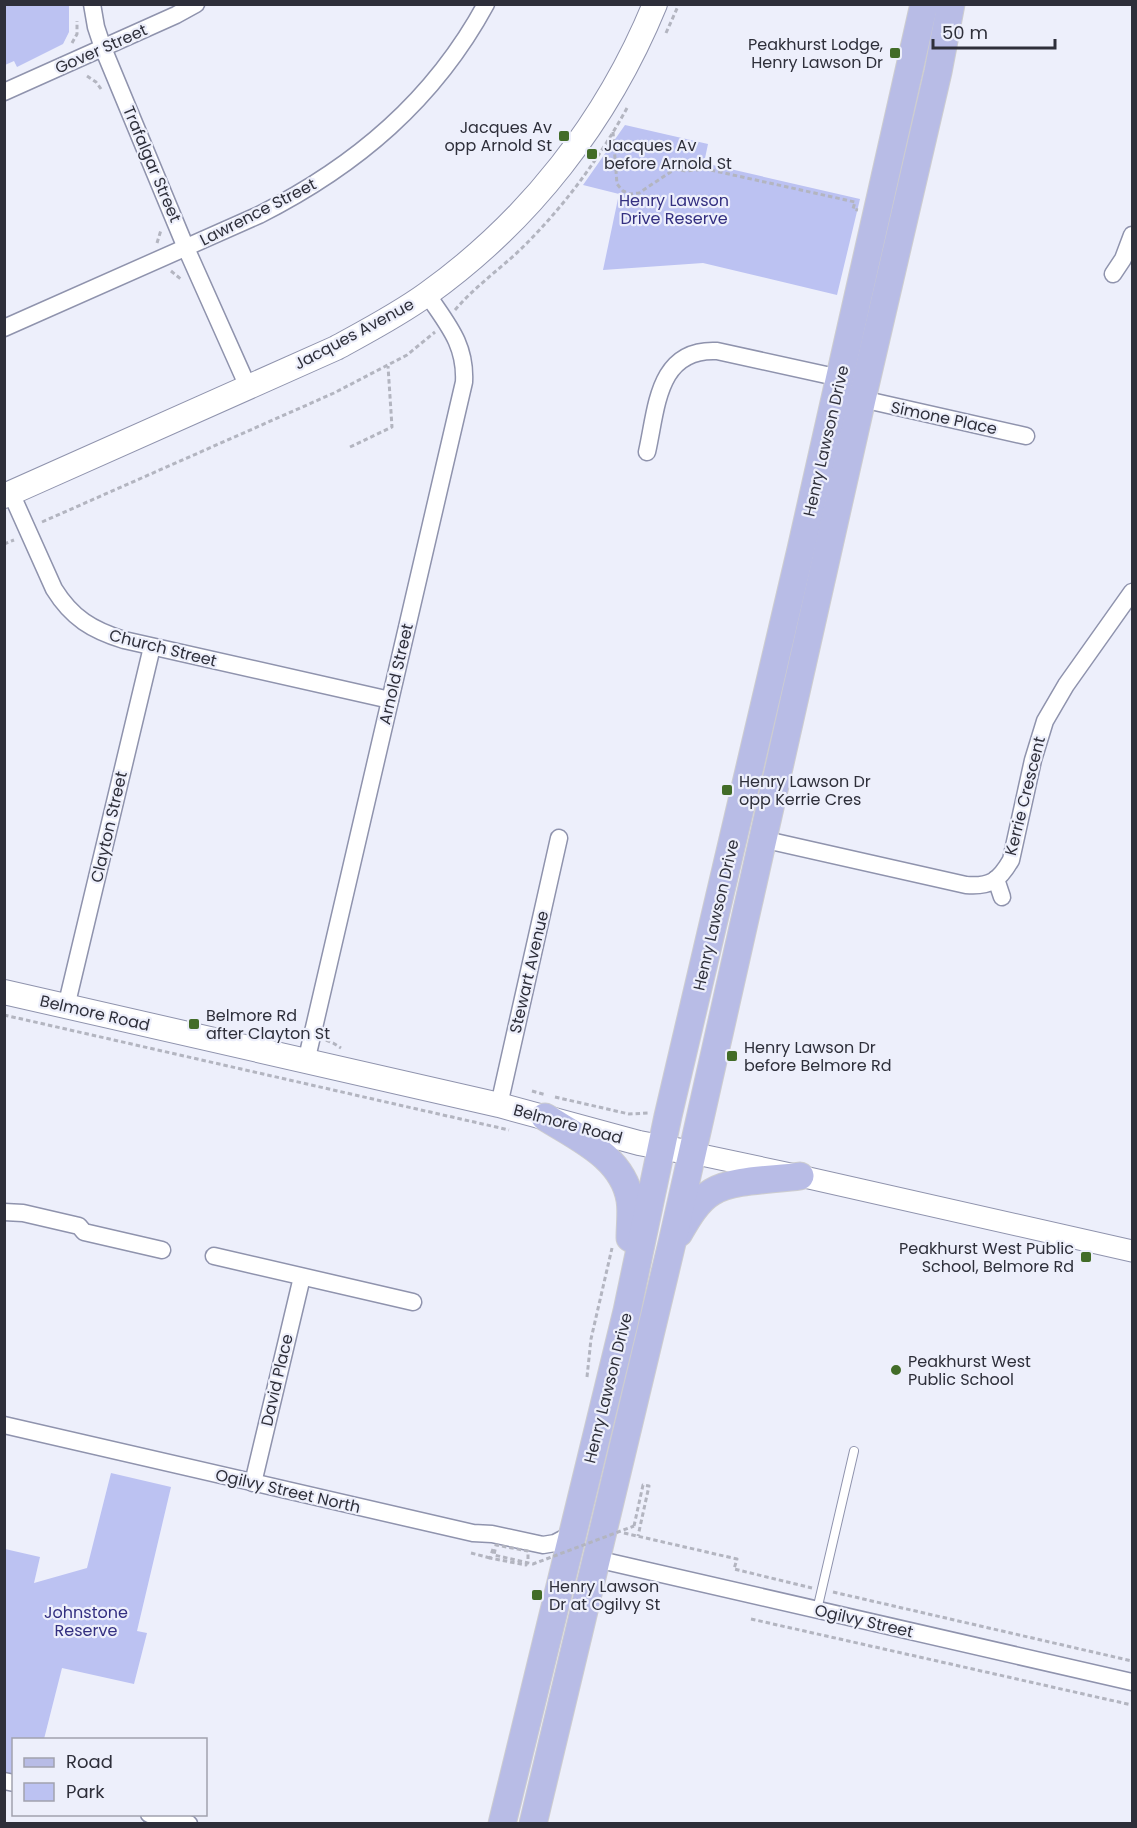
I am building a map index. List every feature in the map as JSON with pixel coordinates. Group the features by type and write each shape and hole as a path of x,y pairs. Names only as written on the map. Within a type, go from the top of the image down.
{"main road":[{"name":"Jacques Avenue","path":"8,495 344,344 387,320 456,272 502,232 543,189 567,159 595,119 623,72 655,4"},
{"name":"Henry Lawson Drive","path":"502,1824 627,1311 661,1149 840,378 924,4"},
{"name":"Henry Lawson Drive","path":"533,1824 672,1242 938,72 951,4"},
{"name":"Belmore Road","path":"4,992 499,1105 661,1149 692,1154"},
{"path":"545,1117 608,1158 624,1178 630,1202 627,1311"},
{"path":"672,1242 688,1218 711,1192 726,1185 744,1181 800,1176"}],"street":[{"name":"Trafalgar Street","path":"92,4 103,48 186,248 248,387"},
{"name":"Gover Street","path":"4,92 196,4"},
{"name":"Lawrence Street","path":"4,328 284,202 352,159 391,127 431,85 486,4"},
{"path":"1113,274 1123,258 1132,235"},
{"name":"Arnold Street","path":"306,1062 464,382 465,370 460,345 426,294"},
{"path":"647,452 661,387 666,376 682,358 693,353 704,350 730,353 840,378"},
{"name":"Simone Place","path":"862,399 1026,436"},
{"name":"Church Street","path":"8,495 54,589 71,612 106,635 390,700"},
{"name":"Kerrie Crescent","path":"996,879 1005,871 1011,860 1033,760 1045,721 1066,685 1132,592"},
{"name":"Clayton Street","path":"66,1007 152,647"},
{"name":"Stewart Avenue","path":"499,1105 559,838"},
{"path":"762,840 966,885 988,885 996,879 1002,897"},
{"name":"Belmore Road","path":"692,1154 1132,1251"},
{"path":"4,1212 23,1213 79,1226 84,1232 162,1250"},
{"path":"213,1256 413,1302"},
{"name":"David Place","path":"253,1483 302,1277"},
{"name":"Ogilvy Street North","path":"4,1425 473,1533 492,1534 543,1545 555,1543 572,1534"},
{"name":"Ogilvy Street","path":"597,1559 1132,1682"},
{"path":"154,1816 189,1824"}],"lane":[{"path":"817,1610 854,1451"}],"path":[{"path":"70,45 77,34 77,17"},
{"path":"613,132 617,184 623,191 630,194 639,193 675,169 690,171 706,169 855,202 853,209 859,210"},
{"path":"351,447 392,428 388,366"},
{"path":"4,1014 510,1130"},
{"path":"587,1382 591,1339 614,1239"},
{"path":"528,1559 528,1551 496,1545 494,1555 533,1564 634,1526 644,1485 649,1486 638,1536"},
{"path":"619,1532 737,1558 734,1569 1132,1661"},
{"path":"471,1553 490,1558"},
{"path":"751,1619 1132,1705"}],"green space":[{"path":"5,4 69,5 69,32 63,44 17,67 14,61 5,65"},
{"name":"Henry Lawson Drive Reserve","path":"625,125 708,144 704,163 860,199 837,295 703,263 603,270 619,194 583,185"},
{"name":"Johnstone Reserve","path":"111,1473 171,1487 137,1631 147,1633 134,1684 62,1668 44,1738 12,1738 12,1774 5,1772 5,1549 40,1557 34,1583 87,1568"}],"place":[{"name":"Peakhurst Lodge, Henry Lawson Dr","path":"895,53"},
{"name":"Jacques Av opp Arnold St","path":"564,136"},
{"name":"Jacques Av before Arnold St","path":"592,154"},
{"name":"Henry Lawson Dr opp Kerrie Cres","path":"727,790"},
{"name":"Belmore Rd after Clayton St","path":"194,1024"},
{"name":"Henry Lawson Dr before Belmore Rd","path":"732,1056"},
{"name":"Peakhurst West Public School, Belmore Rd","path":"1086,1257"},
{"name":"Peakhurst West Public School","path":"896,1370"},
{"name":"Henry Lawson Dr at Ogilvy St","path":"537,1595"}]}
